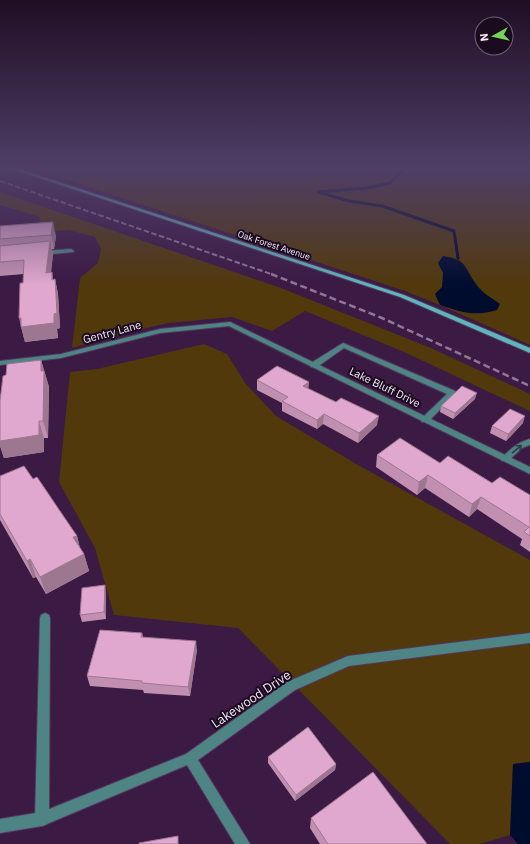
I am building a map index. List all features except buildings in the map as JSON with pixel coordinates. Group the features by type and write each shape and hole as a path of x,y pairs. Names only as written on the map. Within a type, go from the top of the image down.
{"street":[{"name":"Oak Forest Avenue","path":"128,206 402,296 530,352"},
{"path":"32,254 71,250"},
{"name":"Gentry Lane","path":"0,363 76,353 160,331 230,324"},
{"name":"Lake Bluff Drive","path":"230,324 530,471"},
{"path":"314,365 343,345 452,393 425,420"},
{"path":"505,459 518,447 530,442"},
{"path":"42,819 45,618"},
{"name":"Lakewood Drive","path":"0,826 42,819 190,758 291,686 348,661 530,638"},
{"path":"190,758 243,844"}],"shaded area":[{"path":"5,206 42,206 281,288 431,348 530,394 530,411 404,352 305,311 272,331 232,317 168,323 72,348 80,278 98,263 101,249 95,237 69,230 39,232 40,217"},
{"path":"148,206 530,206 530,345 405,291"},
{"path":"204,344 227,354 246,384 276,416 358,465 530,560 530,762 513,764 510,835 480,844 450,844 238,628 114,615 95,548 59,482 70,372 97,369"}],"water":[{"path":"443,256 457,260 464,265 478,287 500,304 497,310 481,313 468,313 440,305 435,294 442,287 443,273 438,263"},
{"path":"530,762 530,844 518,844 510,835 513,764"}],"waterway":[{"path":"383,206 454,231 458,258"}],"railway":[{"path":"74,206 274,275"},
{"path":"271,274 382,318 530,386"}]}
